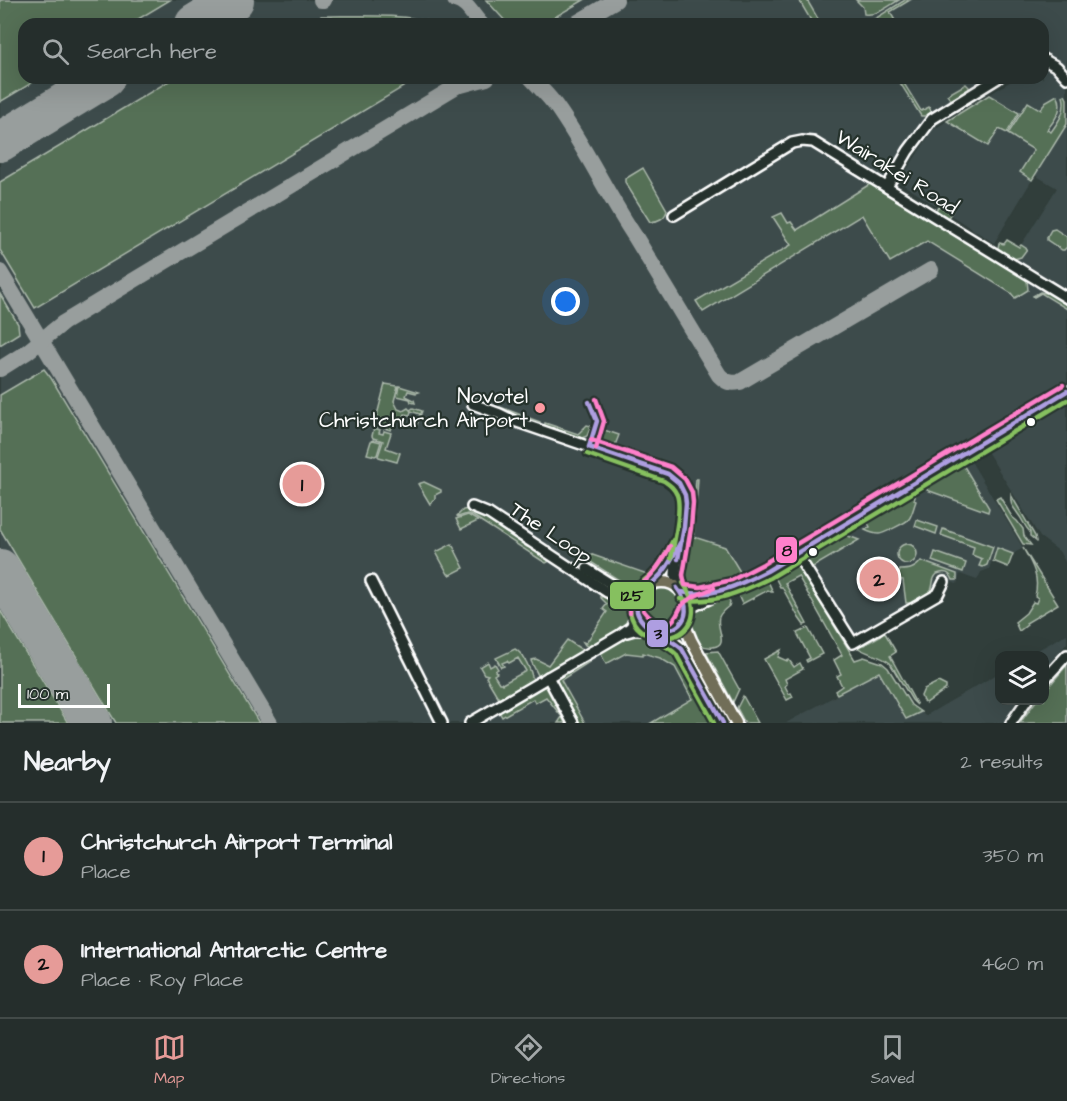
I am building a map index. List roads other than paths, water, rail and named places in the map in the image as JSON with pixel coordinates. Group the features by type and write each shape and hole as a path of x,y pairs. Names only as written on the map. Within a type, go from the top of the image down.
{"main road":[{"path":"723,723 682,650 670,639 643,623 637,613 640,597 649,586 664,583 679,590 686,602 686,628 691,640 736,723"},
{"path":"653,630 664,632 674,629 681,623 686,612"}],"street":[{"path":"1049,62 1067,78"},
{"path":"887,187 908,151 932,119 988,84"},
{"name":"Wairakei Road","path":"674,215 792,143 802,141 818,144 1067,298"},
{"path":"686,612 700,602 767,571 1067,391"},
{"path":"473,404 514,421 672,476 679,483 686,499 684,527 675,575 679,590 700,595 735,587"},
{"name":"The Loop","path":"472,507 489,514 607,592 628,602 637,613"},
{"path":"649,586 672,560 680,543"},
{"path":"796,553 853,643 938,594 944,582"},
{"name":"The Loop","path":"586,569 619,589 628,590 649,586"},
{"path":"371,581 442,723"},
{"path":"470,723 620,635 631,627 637,613"},
{"path":"620,635 634,630 653,630"},
{"path":"1049,675 1067,655"},
{"path":"548,677 573,723"},
{"path":"1011,723 1024,705"}],"place":[{"name":"Novotel Christchurch Airport","path":"540,408"},
{"name":"Christchurch Airport Terminal","path":"302,484"},
{"name":"International Antarctic Centre","path":"879,579"}]}
